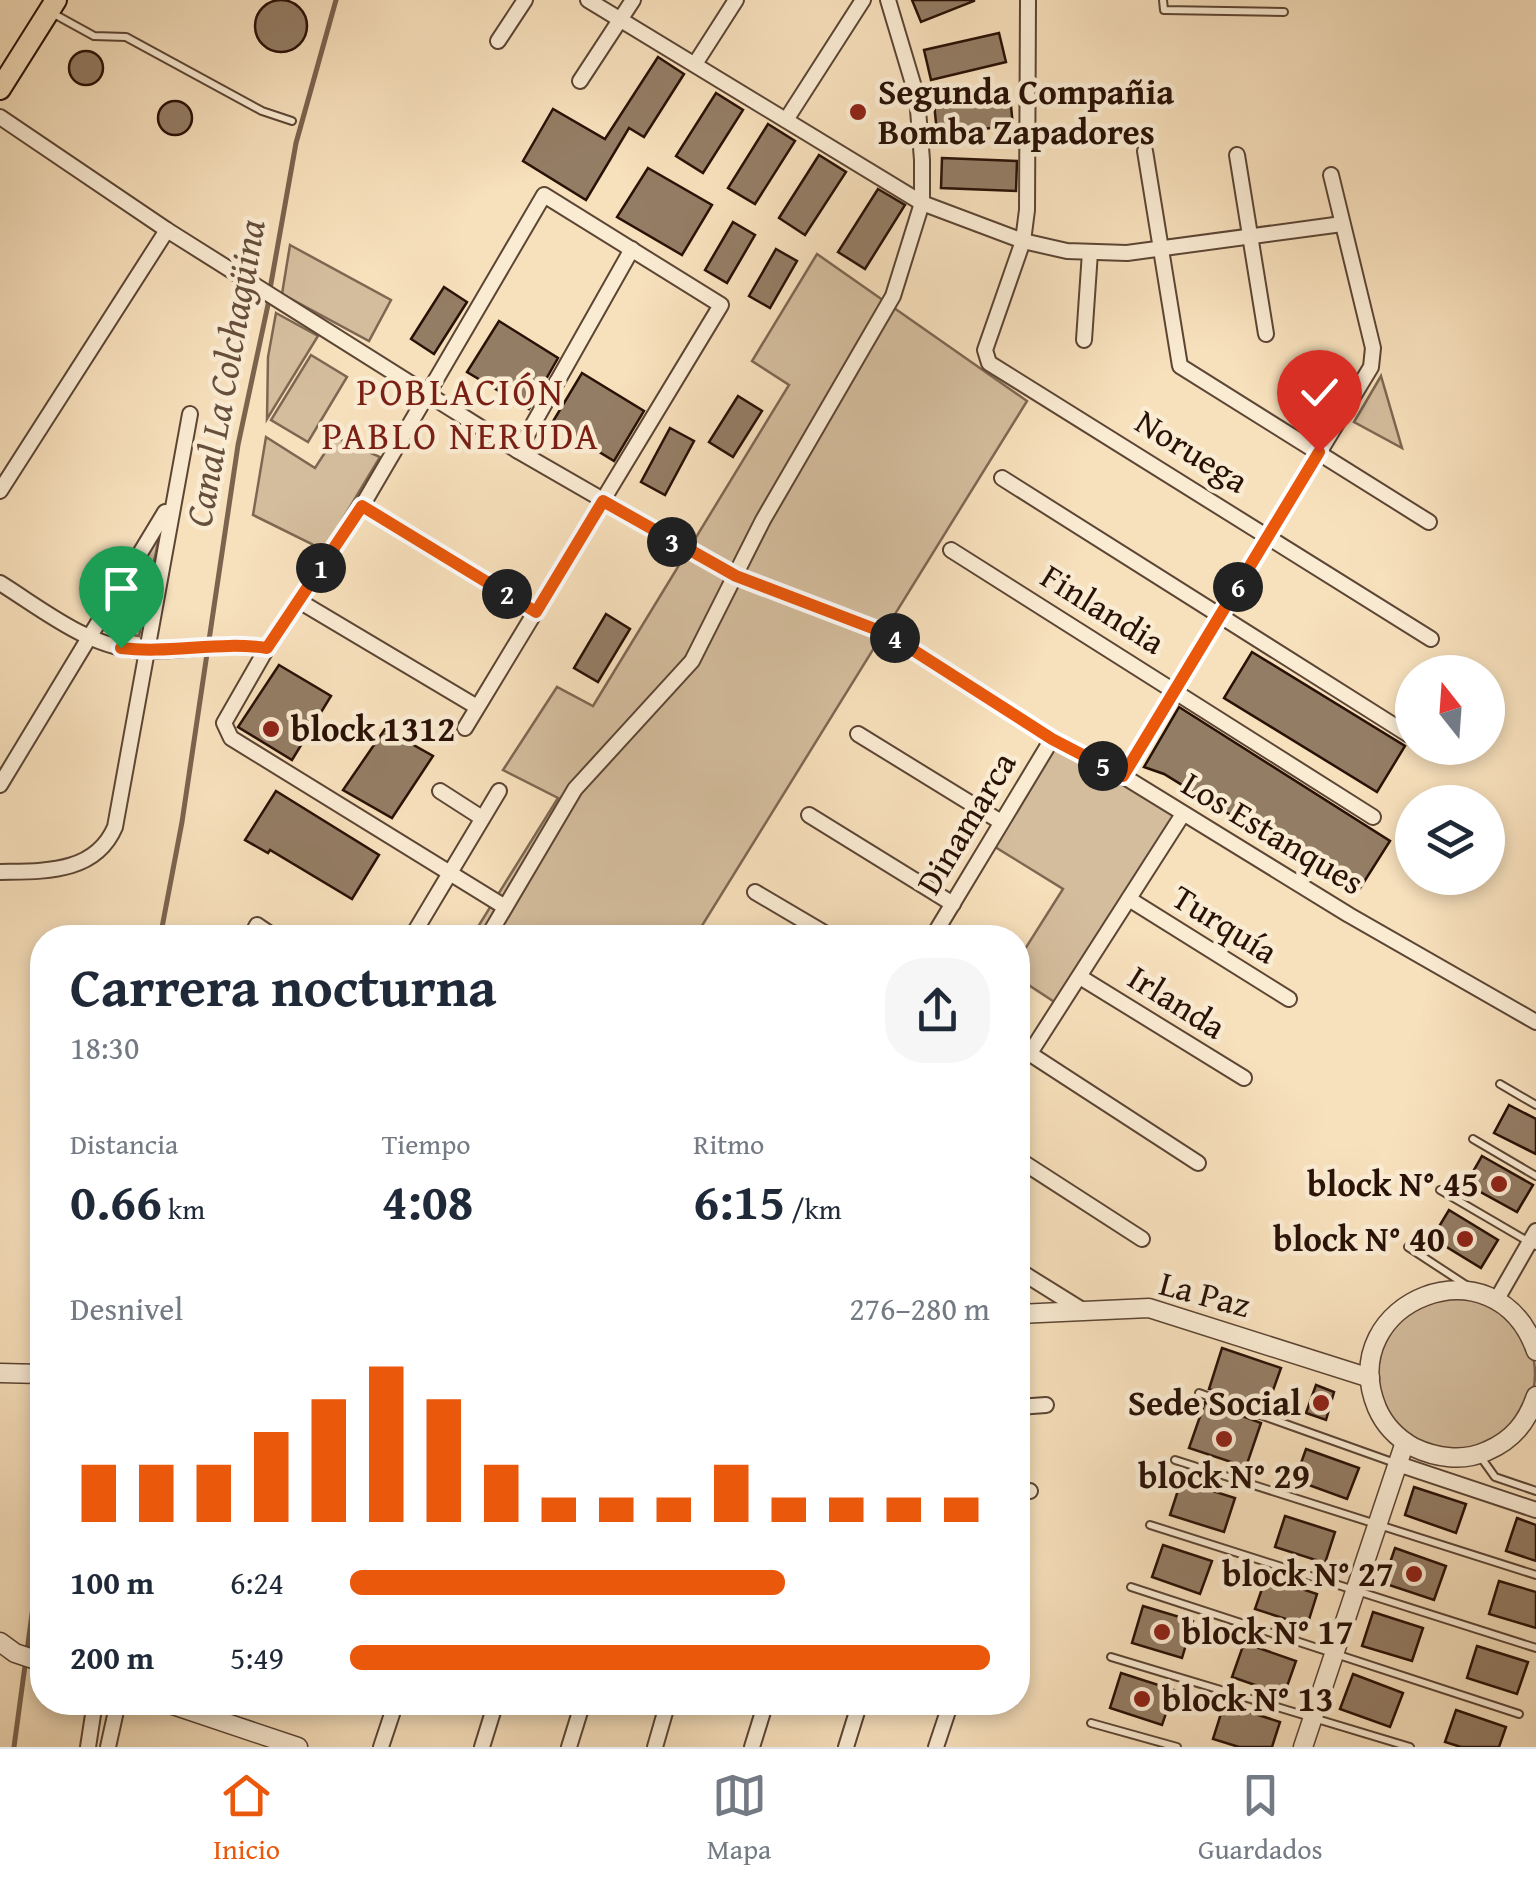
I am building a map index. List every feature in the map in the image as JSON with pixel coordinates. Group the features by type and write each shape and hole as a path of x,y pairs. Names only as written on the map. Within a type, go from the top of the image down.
{"main road":[{"path":"0,89 52,6"}],"street":[{"path":"498,42 525,0"},
{"path":"588,0 922,203 1023,242 1090,252 1160,250 1342,224"},
{"path":"580,81 633,0"},
{"path":"694,64 736,0"},
{"path":"786,120 864,0"},
{"path":"495,925 574,788 692,661 763,520 880,324 922,203 917,97 888,0"},
{"path":"1023,242 1030,152 1028,0"},
{"name":"Los Estanques","path":"0,116 298,315 518,451 736,576 888,634 1052,739 1123,776 1536,1022"},
{"path":"1145,151 1176,360 1196,377 1428,522"},
{"path":"1237,156 1266,334"},
{"path":"1123,776 1271,536 1373,356 1330,175"},
{"path":"465,728 721,305 544,195 362,506 228,711 225,731 505,907"},
{"path":"0,490 167,230"},
{"name":"Noruega","path":"1023,242 986,356 989,363 1072,411 1431,640"},
{"path":"518,451 632,249"},
{"path":"1084,340 1090,252"},
{"path":"0,872 74,866 110,839 120,811 170,503 190,414"},
{"path":"1002,478 1395,726"},
{"path":"0,785 91,640 170,503"},
{"path":"362,506 536,612"},
{"name":"Finlandia","path":"951,550 1373,817"},
{"path":"0,583 91,640 148,651 235,643 267,648"},
{"path":"299,601 477,707"},
{"path":"858,734 1001,822"},
{"name":"Dinamarca","path":"940,925 1052,739"},
{"path":"419,925 499,791"},
{"path":"440,792 482,818"},
{"path":"1030,1042 1080,978 1183,814"},
{"path":"809,815 953,904"},
{"path":"755,892 811,925"},
{"name":"Turquía","path":"1129,900 1289,1000"},
{"name":"Irlanda","path":"1080,978 1244,1078"},
{"path":"1030,1054 1198,1163"},
{"path":"1030,1167 1142,1238"},
{"path":"1497,1300 1534,1240"},
{"path":"1030,1277 1079,1308"},
{"path":"1536,1351 1533,1333 1497,1300 1472,1292 1431,1292 1406,1304 1385,1324 1373,1350 1370,1378 1380,1414 1405,1442 1441,1456 1480,1455 1508,1439 1533,1416 1536,1396"},
{"name":"La Paz","path":"1030,1313 1148,1308 1370,1378"},
{"path":"0,1373 30,1374"},
{"path":"1030,1406 1046,1405"},
{"path":"1303,1747 1405,1442"},
{"path":"1398,1464 1536,1510"},
{"path":"0,1642 30,1659"},
{"path":"88,1747 93,1715"},
{"path":"108,1747 115,1715"},
{"path":"219,1715 298,1747"},
{"path":"381,1747 392,1715"},
{"path":"482,1747 492,1715"},
{"path":"569,1747 579,1715"},
{"path":"655,1747 664,1715"},
{"path":"752,1747 762,1715"},
{"path":"846,1747 856,1715"},
{"path":"936,1747 947,1715"}],"lane":[{"path":"1164,0 1164,10 1284,12"},
{"path":"52,6 94,36 126,37 262,110 292,120"},
{"path":"1500,1084 1536,1104"},
{"path":"1473,1139 1536,1176"},
{"path":"1440,1190 1534,1240"},
{"path":"1408,1247 1468,1284 1472,1292"},
{"path":"1199,1393 1398,1464"},
{"path":"1480,1455 1496,1477 1536,1491"},
{"path":"1175,1460 1536,1574"},
{"path":"1150,1525 1536,1648"},
{"path":"1131,1587 1519,1714"},
{"path":"1111,1656 1410,1747"},
{"path":"1091,1722 1177,1747"}],"shaded area":[{"path":"290,245 391,300 369,341 282,294"},
{"path":"817,254 1027,401 702,925 479,925 558,798 503,770 557,687 593,706 789,385 752,361"},
{"path":"276,313 318,336 267,419 268,357"},
{"path":"311,355 347,377 308,442 271,420"},
{"path":"1381,376 1402,448 1354,422"},
{"path":"266,437 315,468 335,437 380,457 324,550 253,515"},
{"path":"160,532 139,636 105,630"},
{"path":"1052,743 1177,815 1056,1003 1030,986 1030,941 1063,889 992,845"},
{"path":"1456,1295 1486,1301 1512,1318 1529,1344 1535,1374 1529,1404 1512,1430 1486,1447 1456,1453 1426,1447 1400,1430 1383,1404 1377,1374 1383,1344 1400,1318 1426,1301"}],"building":[{"path":"281,0 300,7 307,26 300,45 281,52 262,45 255,26 262,7"},
{"path":"912,0 974,0 974,1 921,22"},
{"path":"999,33 1006,62 931,80 924,50"},
{"path":"86,51 98,56 103,68 98,80 86,85 74,80 69,68 74,56"},
{"path":"658,57 684,74 644,137 629,128 586,200 523,161 553,109 605,139"},
{"path":"716,93 743,110 703,173 676,156"},
{"path":"1010,96 1013,126 937,133 934,103"},
{"path":"175,101 187,106 192,118 187,130 175,135 163,130 158,118 163,106"},
{"path":"768,124 795,141 755,204 728,188"},
{"path":"819,155 846,172 805,235 779,218"},
{"path":"942,158 1017,161 1016,191 941,188"},
{"path":"648,168 712,205 682,255 617,217"},
{"path":"878,189 905,205 865,269 838,252"},
{"path":"733,222 755,235 727,283 705,270"},
{"path":"776,249 797,261 770,308 749,296"},
{"path":"444,287 467,302 434,354 411,339"},
{"path":"499,321 558,358 529,409 467,372"},
{"path":"582,373 644,411 614,461 552,423"},
{"path":"738,396 762,411 733,457 709,442"},
{"path":"670,428 694,441 665,495 641,482"},
{"path":"606,614 630,629 598,682 574,668"},
{"path":"1252,652 1395,740 1395,762 1377,792 1224,698"},
{"path":"279,665 331,696 292,760 238,727"},
{"path":"1179,707 1390,841 1357,893 1164,774 1144,767"},
{"path":"385,729 433,756 392,818 343,790"},
{"path":"276,791 379,855 352,899 270,850 268,853 245,840"},
{"path":"1509,1105 1536,1119 1536,1154 1494,1133"},
{"name":"block N° 45","path":"1482,1156 1533,1185 1517,1212 1466,1184"},
{"name":"block N° 40","path":"1449,1210 1498,1240 1481,1268 1432,1238"},
{"path":"1222,1348 1281,1368 1266,1410 1209,1389"},
{"name":"Sede Social","path":"1316,1385 1334,1392 1326,1420 1306,1413"},
{"name":"block N° 29","path":"1205,1402 1261,1423 1246,1467 1189,1448"},
{"path":"1306,1449 1359,1468 1347,1499 1295,1480"},
{"path":"1181,1481 1235,1498 1224,1532 1170,1515"},
{"path":"1414,1487 1466,1504 1456,1533 1405,1515"},
{"path":"1285,1516 1335,1532 1325,1563 1275,1547"},
{"path":"1517,1518 1536,1525 1536,1561 1506,1551"},
{"path":"1163,1545 1212,1561 1200,1594 1152,1577"},
{"name":"block N° 27","path":"1395,1548 1446,1566 1434,1600 1383,1583"},
{"path":"1266,1577 1317,1594 1307,1626 1255,1609"},
{"path":"1499,1581 1536,1592 1536,1628 1489,1614"},
{"name":"block N° 17","path":"1143,1606 1193,1621 1182,1658 1132,1643"},
{"path":"1373,1612 1423,1628 1412,1661 1362,1646"},
{"path":"1244,1643 1296,1661 1284,1695 1232,1677"},
{"path":"1477,1646 1528,1662 1517,1694 1467,1678"},
{"name":"block N° 13","path":"1121,1673 1174,1690 1162,1725 1110,1708"},
{"path":"1353,1674 1403,1693 1390,1727 1340,1709"},
{"path":"1224,1704 1280,1722 1272,1747 1239,1747 1213,1739"},
{"path":"1456,1710 1506,1727 1499,1747 1461,1747 1445,1742"}],"waterway":[{"name":"Canal La Colchagüina","path":"270,289 296,143 336,0"},
{"name":"Canal La Colchagüina","path":"162,925 182,822 238,445 269,300"},
{"name":"Canal La Colchagüina","path":"14,1747 30,1629"}],"place":[{"name":"Segunda Compañia Bomba Zapadores","path":"858,112"},
{"name":"block 1312","path":"271,729"},
{"name":"block N° 45","path":"1499,1184"},
{"name":"block N° 40","path":"1465,1239"},
{"name":"Sede Social","path":"1321,1403"},
{"name":"block N° 29","path":"1224,1439"},
{"name":"block N° 27","path":"1414,1574"},
{"name":"block N° 17","path":"1162,1632"},
{"name":"block N° 13","path":"1142,1699"}],"district":[{"name":"POBLACIÓN PABLO NERUDA","path":"461,414"}],"route":[{"path":"121,648 148,651 235,643 267,648 362,506 536,612 603,501 736,576 888,634 1052,739 1123,776 1319,452"}]}
